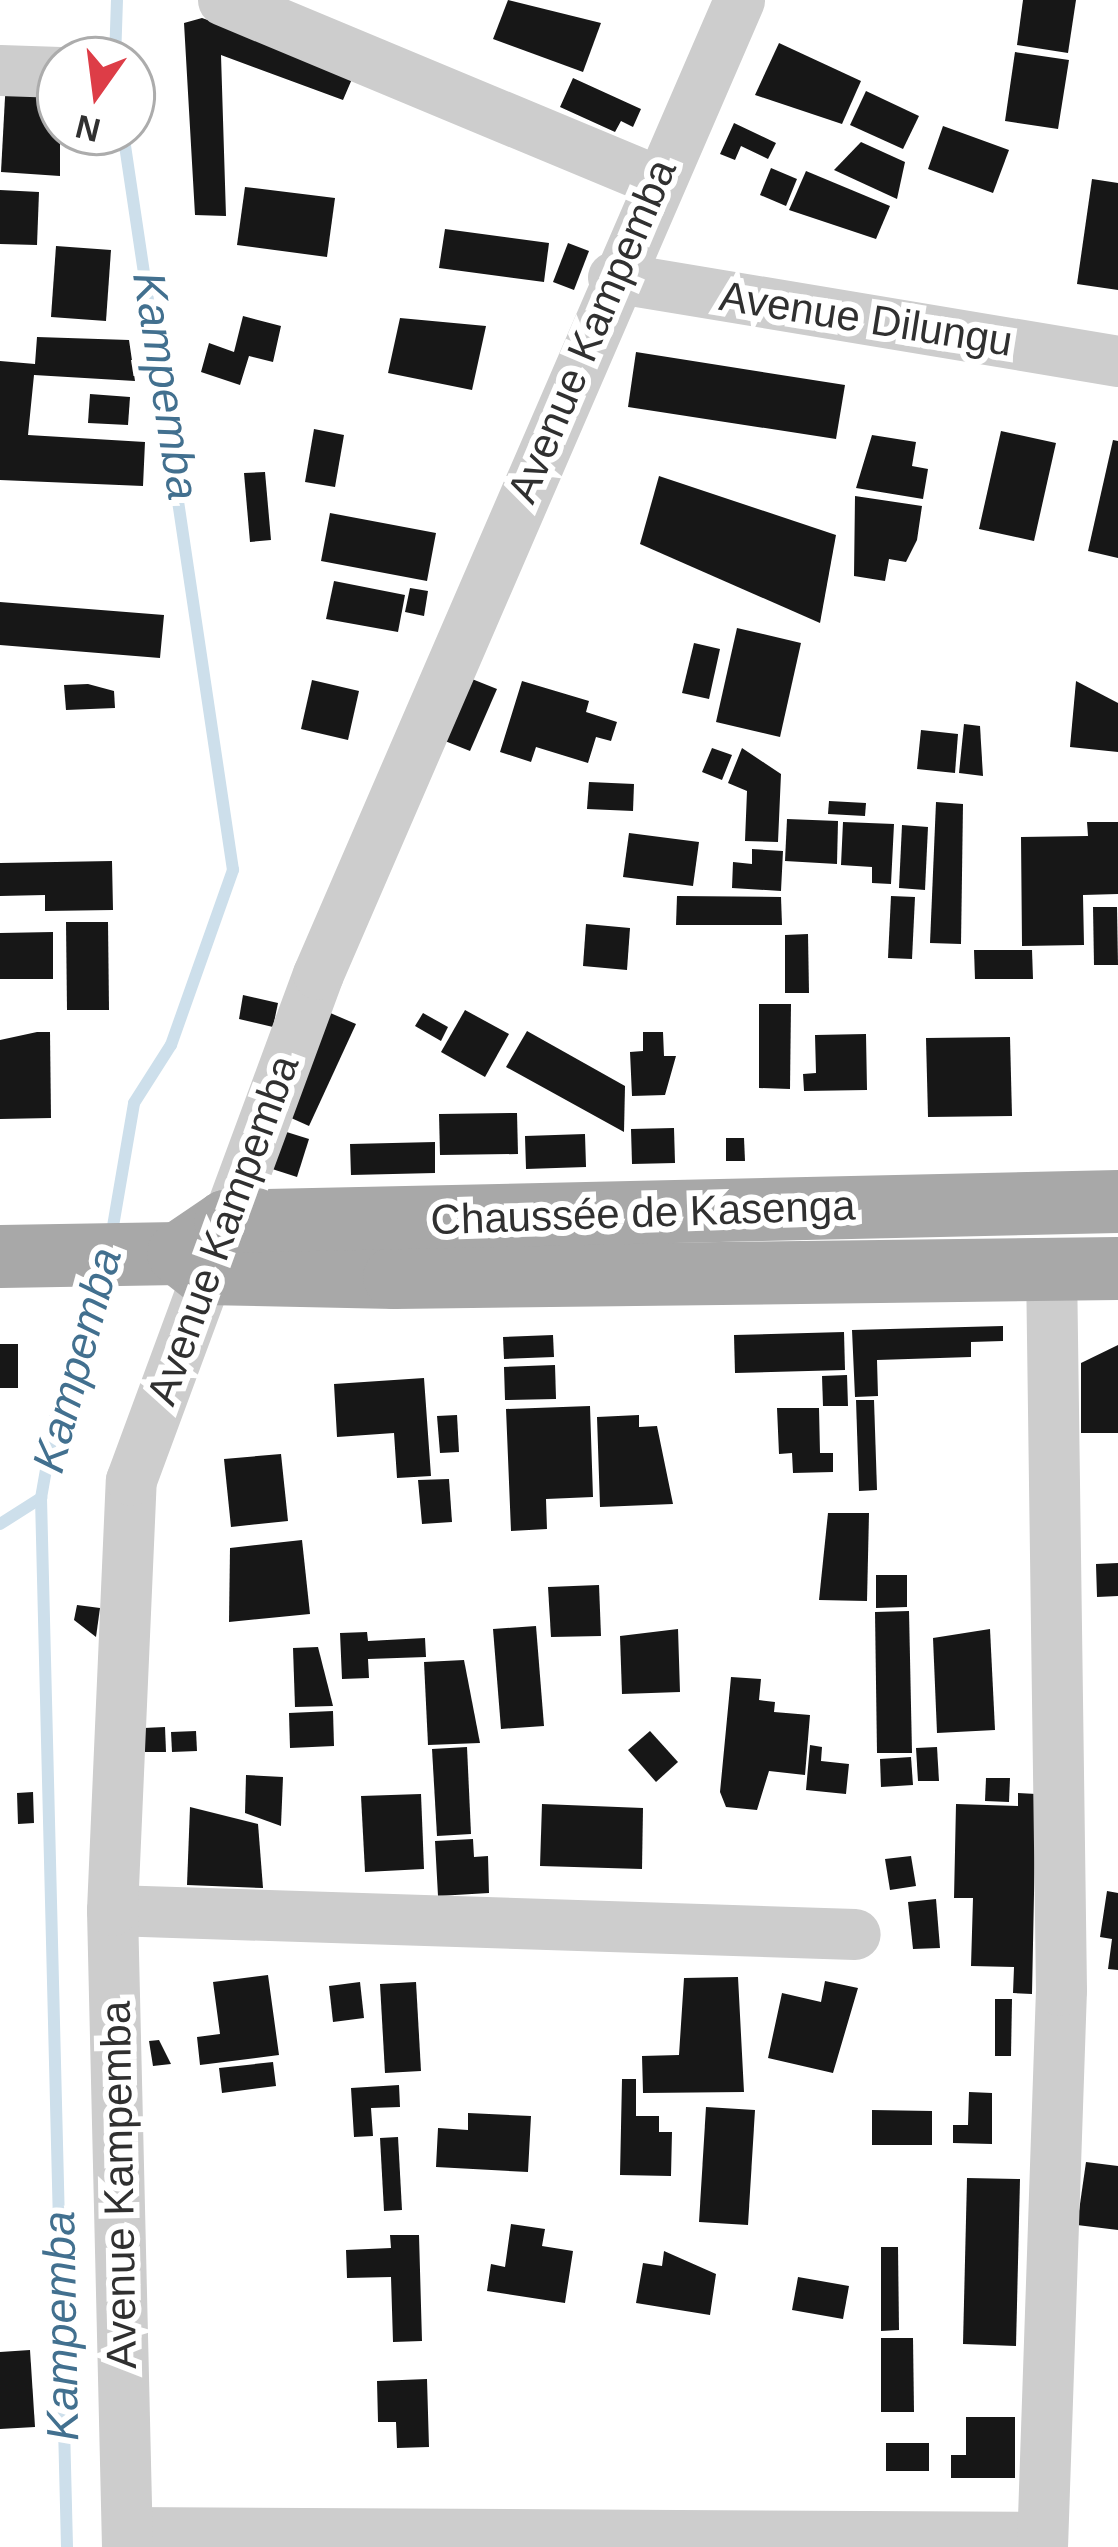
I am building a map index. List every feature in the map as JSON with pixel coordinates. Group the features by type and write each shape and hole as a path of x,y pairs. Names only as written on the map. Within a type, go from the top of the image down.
{"main road":[{"name":"Chaussée de Kasenga","path":"191,1250 1118,1201"},
{"name":"Chaussée de Kasenga","path":"0,1256 191,1250 1118,1268"}],"street":[{"path":"224,0 656,180"},
{"name":"Avenue Kampemba","path":"128,2539 112,1910 126,1506 191,1250 656,180 739,0"},
{"path":"0,70 36,71"},
{"name":"Avenue Dilungu","path":"614,278 1118,361"},
{"path":"128,2539 1042,2542 1061,1990 1051,1268"},
{"path":"112,1910 854,1934"}],"building":[{"path":"508,0 601,23 583,72 493,39"},
{"path":"1023,0 1076,0 1068,53 1017,45"},
{"path":"202,18 355,72 343,100 221,55 226,216 195,215 184,23"},
{"path":"779,43 861,81 842,124 755,95"},
{"path":"1015,52 1069,60 1058,129 1005,121"},
{"path":"573,78 641,109 633,127 621,121 615,132 560,107"},
{"path":"6,79 36,81 36,156 60,156 60,176 1,172"},
{"path":"866,91 919,116 903,149 850,125"},
{"path":"734,123 776,143 768,159 741,146 735,160 720,154"},
{"path":"943,126 1009,150 993,193 928,169"},
{"path":"861,142 905,162 897,199 834,170"},
{"path":"771,168 797,179 786,206 760,195"},
{"path":"806,171 890,206 876,239 789,210"},
{"path":"1092,179 1118,183 1118,290 1077,284"},
{"path":"245,187 335,198 327,257 237,245"},
{"path":"0,190 39,192 37,245 0,244"},
{"path":"445,229 549,243 544,282 439,268"},
{"path":"568,243 589,251 574,290 553,282"},
{"path":"56,246 111,250 106,321 51,317"},
{"path":"243,316 281,326 273,362 249,356 240,385 201,372 209,343 234,352"},
{"path":"400,318 486,326 472,390 388,373"},
{"path":"37,337 129,340 135,381 34,375 28,435 145,442 143,486 0,480 0,361 35,364"},
{"path":"636,352 845,385 836,439 628,407"},
{"path":"90,394 130,397 128,425 88,423"},
{"path":"314,429 344,435 335,487 305,482"},
{"path":"1001,431 1056,443 1034,541 979,529"},
{"path":"872,435 916,442 912,466 928,469 923,499 856,488"},
{"path":"1113,440 1118,441 1118,558 1088,551"},
{"path":"265,472 271,540 250,542 244,473"},
{"path":"659,476 836,535 820,623 640,544"},
{"path":"855,496 922,506 917,540 906,562 889,559 885,581 854,576"},
{"path":"330,513 436,533 427,581 321,561"},
{"path":"334,581 405,595 398,632 326,619"},
{"path":"410,588 428,591 424,616 405,612"},
{"path":"0,602 164,615 160,658 0,645"},
{"path":"737,628 801,643 780,737 716,722"},
{"path":"694,643 720,649 709,699 682,693"},
{"path":"472,679 497,689 470,751 445,741"},
{"path":"312,680 359,691 348,740 301,729"},
{"path":"522,681 589,701 586,712 617,722 611,741 596,737 588,763 536,747 531,762 500,752"},
{"path":"1076,681 1118,703 1118,752 1070,747"},
{"path":"88,684 114,691 115,708 66,710 64,685"},
{"path":"964,724 980,726 983,776 959,773"},
{"path":"921,730 958,734 955,773 917,769"},
{"path":"712,748 732,755 722,780 702,772"},
{"path":"742,748 781,774 778,842 745,841 747,791 728,783"},
{"path":"589,782 634,784 633,811 587,809"},
{"path":"829,801 866,803 865,816 828,814"},
{"path":"936,802 963,804 961,944 930,943"},
{"path":"787,819 838,821 837,864 785,861"},
{"path":"843,822 894,824 891,884 872,883 872,867 841,865"},
{"path":"1087,822 1118,822 1118,894 1083,895 1084,945 1022,946 1021,837 1088,836"},
{"path":"902,825 928,827 925,890 899,888"},
{"path":"629,833 699,842 693,886 623,877"},
{"path":"752,849 783,851 781,891 732,888 733,862 752,864"},
{"path":"112,861 113,910 45,911 45,895 0,896 0,863"},
{"path":"677,896 781,897 782,925 676,925"},
{"path":"891,896 915,897 912,959 888,958"},
{"path":"1093,907 1117,907 1118,965 1094,965"},
{"path":"66,922 108,922 109,1010 67,1010"},
{"path":"586,924 630,928 627,970 583,966"},
{"path":"53,932 53,979 0,979 0,933"},
{"path":"808,934 809,993 785,993 785,935"},
{"path":"974,950 1032,950 1033,979 975,979"},
{"path":"243,995 278,1003 273,1027 239,1019"},
{"path":"759,1004 791,1004 790,1089 759,1088"},
{"path":"465,1010 509,1034 485,1077 441,1052"},
{"path":"328,1012 356,1024 309,1126 280,1113"},
{"path":"423,1013 448,1027 441,1041 415,1026"},
{"path":"527,1031 625,1086 624,1132 506,1067"},
{"path":"50,1032 51,1118 0,1119 0,1040"},
{"path":"643,1032 663,1032 664,1056 676,1056 665,1095 632,1096 630,1052 643,1051"},
{"path":"866,1034 867,1090 804,1091 803,1074 816,1073 815,1035"},
{"path":"1010,1037 1012,1116 928,1117 926,1038"},
{"path":"517,1113 518,1154 440,1155 439,1114"},
{"path":"674,1128 675,1163 632,1164 631,1129"},
{"path":"277,1129 309,1139 297,1177 266,1167"},
{"path":"585,1134 586,1167 526,1169 525,1136"},
{"path":"726,1138 744,1138 745,1161 726,1161"},
{"path":"435,1142 435,1173 351,1175 350,1144"},
{"path":"1003,1326 1003,1341 971,1342 971,1357 877,1360 878,1396 855,1397 852,1330"},
{"path":"844,1332 845,1370 735,1373 734,1335"},
{"path":"553,1335 554,1357 504,1359 503,1337"},
{"path":"0,1344 18,1344 18,1388 0,1388"},
{"path":"1118,1345 1118,1433 1081,1433 1081,1363"},
{"path":"555,1365 556,1399 505,1400 504,1367"},
{"path":"847,1375 848,1406 823,1406 822,1376"},
{"path":"424,1378 431,1476 397,1478 394,1433 337,1437 334,1384"},
{"path":"856,1400 874,1400 877,1490 859,1491"},
{"path":"590,1406 593,1497 546,1499 547,1529 511,1531 506,1409"},
{"path":"777,1408 819,1408 820,1453 833,1453 833,1472 793,1473 792,1453 779,1454"},
{"path":"457,1415 459,1452 440,1453 437,1416"},
{"path":"639,1415 639,1427 657,1426 673,1504 600,1507 597,1417"},
{"path":"281,1454 288,1521 231,1527 224,1459"},
{"path":"449,1479 452,1522 422,1524 418,1480"},
{"path":"828,1513 869,1513 867,1601 819,1600"},
{"path":"302,1540 310,1614 229,1622 230,1548"},
{"path":"1118,1563 1118,1596 1097,1597 1096,1564"},
{"path":"876,1575 907,1575 907,1607 876,1608"},
{"path":"599,1585 601,1636 551,1637 548,1587"},
{"path":"77,1605 100,1608 96,1637 74,1620"},
{"path":"909,1611 912,1753 877,1753 875,1612"},
{"path":"536,1626 544,1726 501,1729 493,1629"},
{"path":"678,1629 680,1692 622,1694 620,1636"},
{"path":"990,1629 995,1730 937,1733 933,1638"},
{"path":"367,1632 368,1641 425,1638 426,1657 368,1659 369,1678 342,1679 340,1633"},
{"path":"318,1647 333,1706 295,1707 293,1648"},
{"path":"464,1660 480,1743 428,1745 424,1662"},
{"path":"731,1677 761,1679 759,1700 775,1702 774,1712 810,1715 805,1775 769,1771 757,1810 726,1807 720,1792"},
{"path":"333,1711 334,1746 290,1748 289,1713"},
{"path":"165,1727 166,1752 145,1752 144,1728"},
{"path":"196,1731 197,1751 172,1752 171,1732"},
{"path":"650,1731 678,1762 656,1782 628,1750"},
{"path":"810,1745 822,1747 821,1761 849,1764 846,1794 806,1790"},
{"path":"467,1747 471,1834 437,1836 432,1749"},
{"path":"937,1747 939,1781 918,1781 916,1748"},
{"path":"911,1757 913,1785 881,1787 880,1759"},
{"path":"246,1775 283,1777 281,1826 245,1813"},
{"path":"986,1778 1010,1778 1009,1802 985,1801"},
{"path":"33,1792 34,1823 18,1824 17,1793"},
{"path":"1018,1793 1036,1794 1032,1994 1013,1993 1014,1967 971,1966 973,1898 954,1898 956,1804 1018,1806"},
{"path":"421,1794 424,1869 365,1872 361,1796"},
{"path":"542,1804 643,1808 642,1869 540,1866"},
{"path":"190,1807 258,1824 263,1888 187,1885"},
{"path":"473,1839 474,1857 488,1856 489,1893 438,1896 435,1841"},
{"path":"911,1856 916,1886 890,1890 885,1859"},
{"path":"1107,1891 1118,1893 1118,1970 1108,1969 1112,1939 1100,1937"},
{"path":"936,1899 940,1948 913,1949 908,1902"},
{"path":"268,1975 279,2055 200,2065 197,2037 220,2034 213,1982"},
{"path":"738,1977 744,2092 643,2093 642,2056 679,2055 684,1978"},
{"path":"825,1981 858,1988 833,2073 768,2058 782,1993 821,2002"},
{"path":"360,1982 364,2018 333,2022 329,1986"},
{"path":"416,1982 421,2071 385,2073 380,1984"},
{"path":"995,1999 1012,1999 1011,2056 995,2056"},
{"path":"159,2040 171,2064 153,2066 149,2041"},
{"path":"273,2062 276,2086 222,2093 219,2068"},
{"path":"622,2079 636,2079 636,2116 659,2116 659,2132 672,2132 671,2176 620,2175"},
{"path":"399,2085 400,2107 371,2108 373,2136 354,2137 351,2088"},
{"path":"969,2092 992,2093 992,2144 953,2143 953,2125 968,2125"},
{"path":"706,2107 755,2110 748,2225 699,2222"},
{"path":"872,2110 932,2111 932,2145 872,2145"},
{"path":"468,2113 531,2116 528,2172 436,2167 438,2128 468,2130"},
{"path":"398,2137 402,2210 384,2211 380,2138"},
{"path":"1086,2162 1118,2166 1118,2230 1077,2225"},
{"path":"967,2178 1020,2179 1016,2346 963,2344"},
{"path":"511,2224 545,2229 542,2246 573,2251 565,2303 487,2291 491,2264 505,2267"},
{"path":"390,2235 419,2235 422,2341 393,2342 391,2277 347,2278 346,2250 391,2248"},
{"path":"881,2247 898,2247 899,2330 881,2331"},
{"path":"664,2251 716,2274 710,2315 636,2303 643,2263 662,2266"},
{"path":"798,2277 849,2286 843,2319 792,2310"},
{"path":"881,2338 913,2338 914,2412 881,2412"},
{"path":"30,2350 35,2427 0,2429 0,2352"},
{"path":"427,2379 429,2447 397,2448 396,2422 378,2422 377,2381"},
{"path":"966,2417 1015,2417 1015,2478 951,2478 951,2455 966,2455"},
{"path":"886,2443 929,2443 929,2471 886,2471"}],"waterway":[{"name":"Kampemba","path":"116,36 117,0"},
{"name":"Kampemba","path":"111,1238 134,1103 171,1045 233,870 127,156"},
{"name":"Kampemba","path":"67,2547 41,1498 58,1402 105,1270"},
{"path":"0,1524 41,1498"}]}
